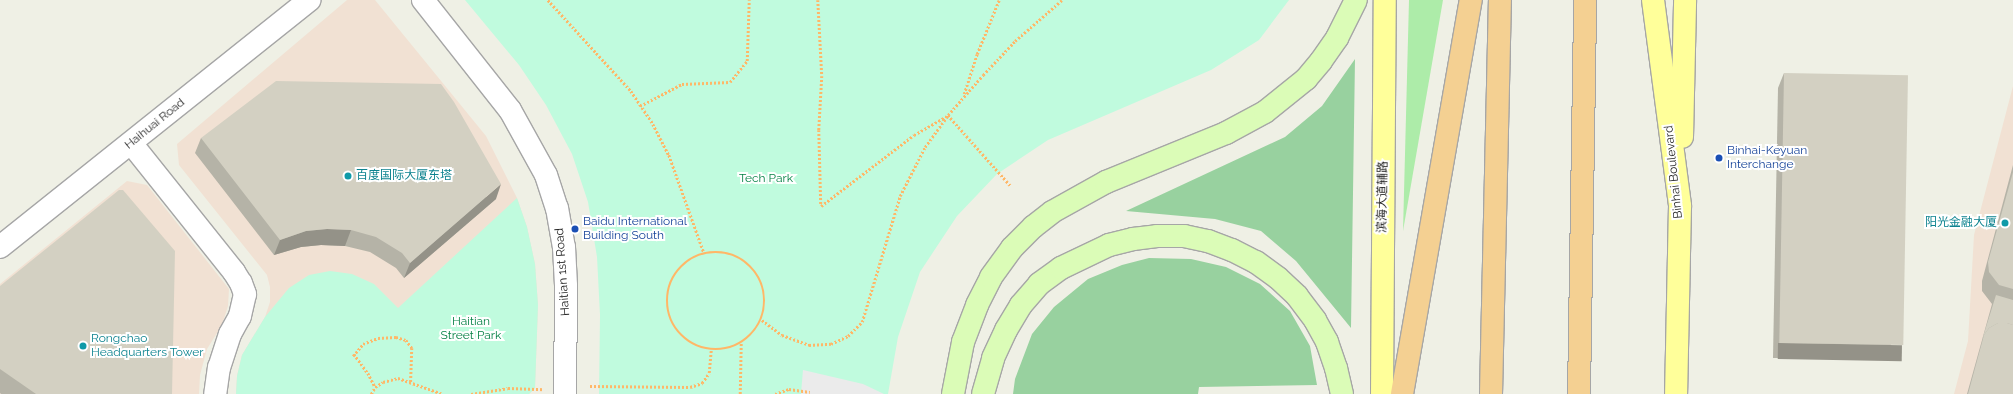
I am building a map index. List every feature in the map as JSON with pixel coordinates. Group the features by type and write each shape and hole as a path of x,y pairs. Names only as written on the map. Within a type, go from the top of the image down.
{"highway":[{"path":"1402,394 1471,0"},
{"path":"1491,394 1500,0"},
{"path":"1579,394 1585,0"}],"main road":[{"path":"953,394 963,342 977,305 991,277 1012,248 1033,227 1052,212 1106,182 1226,133 1265,112 1306,79 1321,61 1337,38 1356,0"},
{"name":"滨海大道辅路","path":"1382,394 1385,0"},
{"name":"Binhai Boulevard","path":"1652,0 1680,206 1676,394"},
{"path":"1680,206 1685,0"},
{"path":"983,394 993,358 1006,330 1021,305 1039,284 1061,268 1110,244 1158,236 1184,236 1208,241 1232,250 1256,262 1278,278 1297,296 1315,320 1327,342 1336,368 1342,394"}],"street":[{"name":"Haihuai Road","path":"0,247 309,0"},
{"name":"Haitian 1st Road","path":"423,0 510,110 546,175 557,208 564,247 566,294 565,394"},
{"path":"131,143 234,272 241,283 245,294 240,316 230,334 219,368 215,394"}],"path":[{"path":"548,0 631,91 653,124 668,155 704,253"},
{"path":"640,106 682,84 730,82 747,61 749,0"},
{"path":"818,0 822,76 819,130 821,206 914,135 948,115"},
{"path":"964,96 977,54 999,0"},
{"path":"762,320 782,335 809,344 830,344 848,336 862,322 900,196 925,147 964,96 1015,41 1062,0"},
{"path":"948,115 1010,185"},
{"path":"719,251 734,255 748,263 758,274 764,289 765,305 762,320 753,333 741,344 727,349 711,350 697,346 684,338 674,326 668,312 667,297 671,282 678,269 690,259 704,253 719,251"},
{"path":"375,387 368,373 354,355 363,344 378,338 396,337 406,340 412,348 411,382"},
{"path":"740,394 741,344"},
{"path":"590,386 690,387 702,383 709,373 711,350"},
{"path":"371,394 375,387 383,382 398,378 443,394"},
{"path":"471,394 508,388 544,389"},
{"path":"775,394 788,389 810,392"}],"shaded area":[{"path":"347,0 375,0 486,136 517,198 527,227 535,264 538,305 535,388 529,394 236,394 237,376 242,355 265,317 270,302 270,287 267,275 179,165 177,144"},
{"path":"2013,86 2013,394 1954,394 1968,341 1974,235"},
{"name":"Rongchao Headquarters Tower","path":"127,181 147,185 229,289 228,306 222,325 207,349 200,375 199,394 0,394 0,284"},
{"path":"803,370 863,384 884,394 801,394"}],"green space":[{"name":"Tech Park","path":"465,0 1289,0 1259,40 1211,70 1048,140 997,174 957,216 920,272 898,337 888,394 599,394 600,315 597,257 588,202 572,154 546,105 519,65"},
{"path":"1409,0 1443,0 1403,231"},
{"path":"1355,59 1351,328 1296,261 1261,231 1215,219 1126,211 1285,137 1322,106"},
{"name":"Haitian Street Park","path":"517,198 527,227 535,264 538,305 535,388 529,394 236,394 237,376 242,355 265,317 289,288 309,275 330,271 352,274 374,284 398,308"},
{"path":"1149,258 1191,259 1226,267 1260,284 1290,311 1310,346 1317,385 1199,387 1198,394 1013,394 1015,379 1032,334 1054,307 1088,279 1122,265"}],"building":[{"path":"1784,73 1908,75 1903,345 1779,343"},
{"name":"百度国际大厦东塔","path":"276,81 441,84 454,102 501,184 410,263 402,253 376,237 351,230 327,229 306,231 280,240 201,138"},
{"name":"阳光金融大厦","path":"2013,172 2013,289 1999,285 1989,272 1988,262"},
{"name":"Rongchao Headquarters Tower","path":"119,190 123,190 175,251 172,394 36,394 0,369 0,286"},
{"path":"1996,295 2013,300 2013,325 1998,323 1989,328 1982,340"},
{"path":"1998,323 2013,325 2013,394 1968,394 1984,335 1989,328"}],"place":[{"name":"Binhai-Keyuan Interchange","path":"1719,158"},
{"name":"百度国际大厦东塔","path":"348,176"},
{"name":"阳光金融大厦","path":"2005,223"},
{"name":"Baidu International Building South","path":"575,229"},
{"name":"Rongchao Headquarters Tower","path":"83,346"}]}
